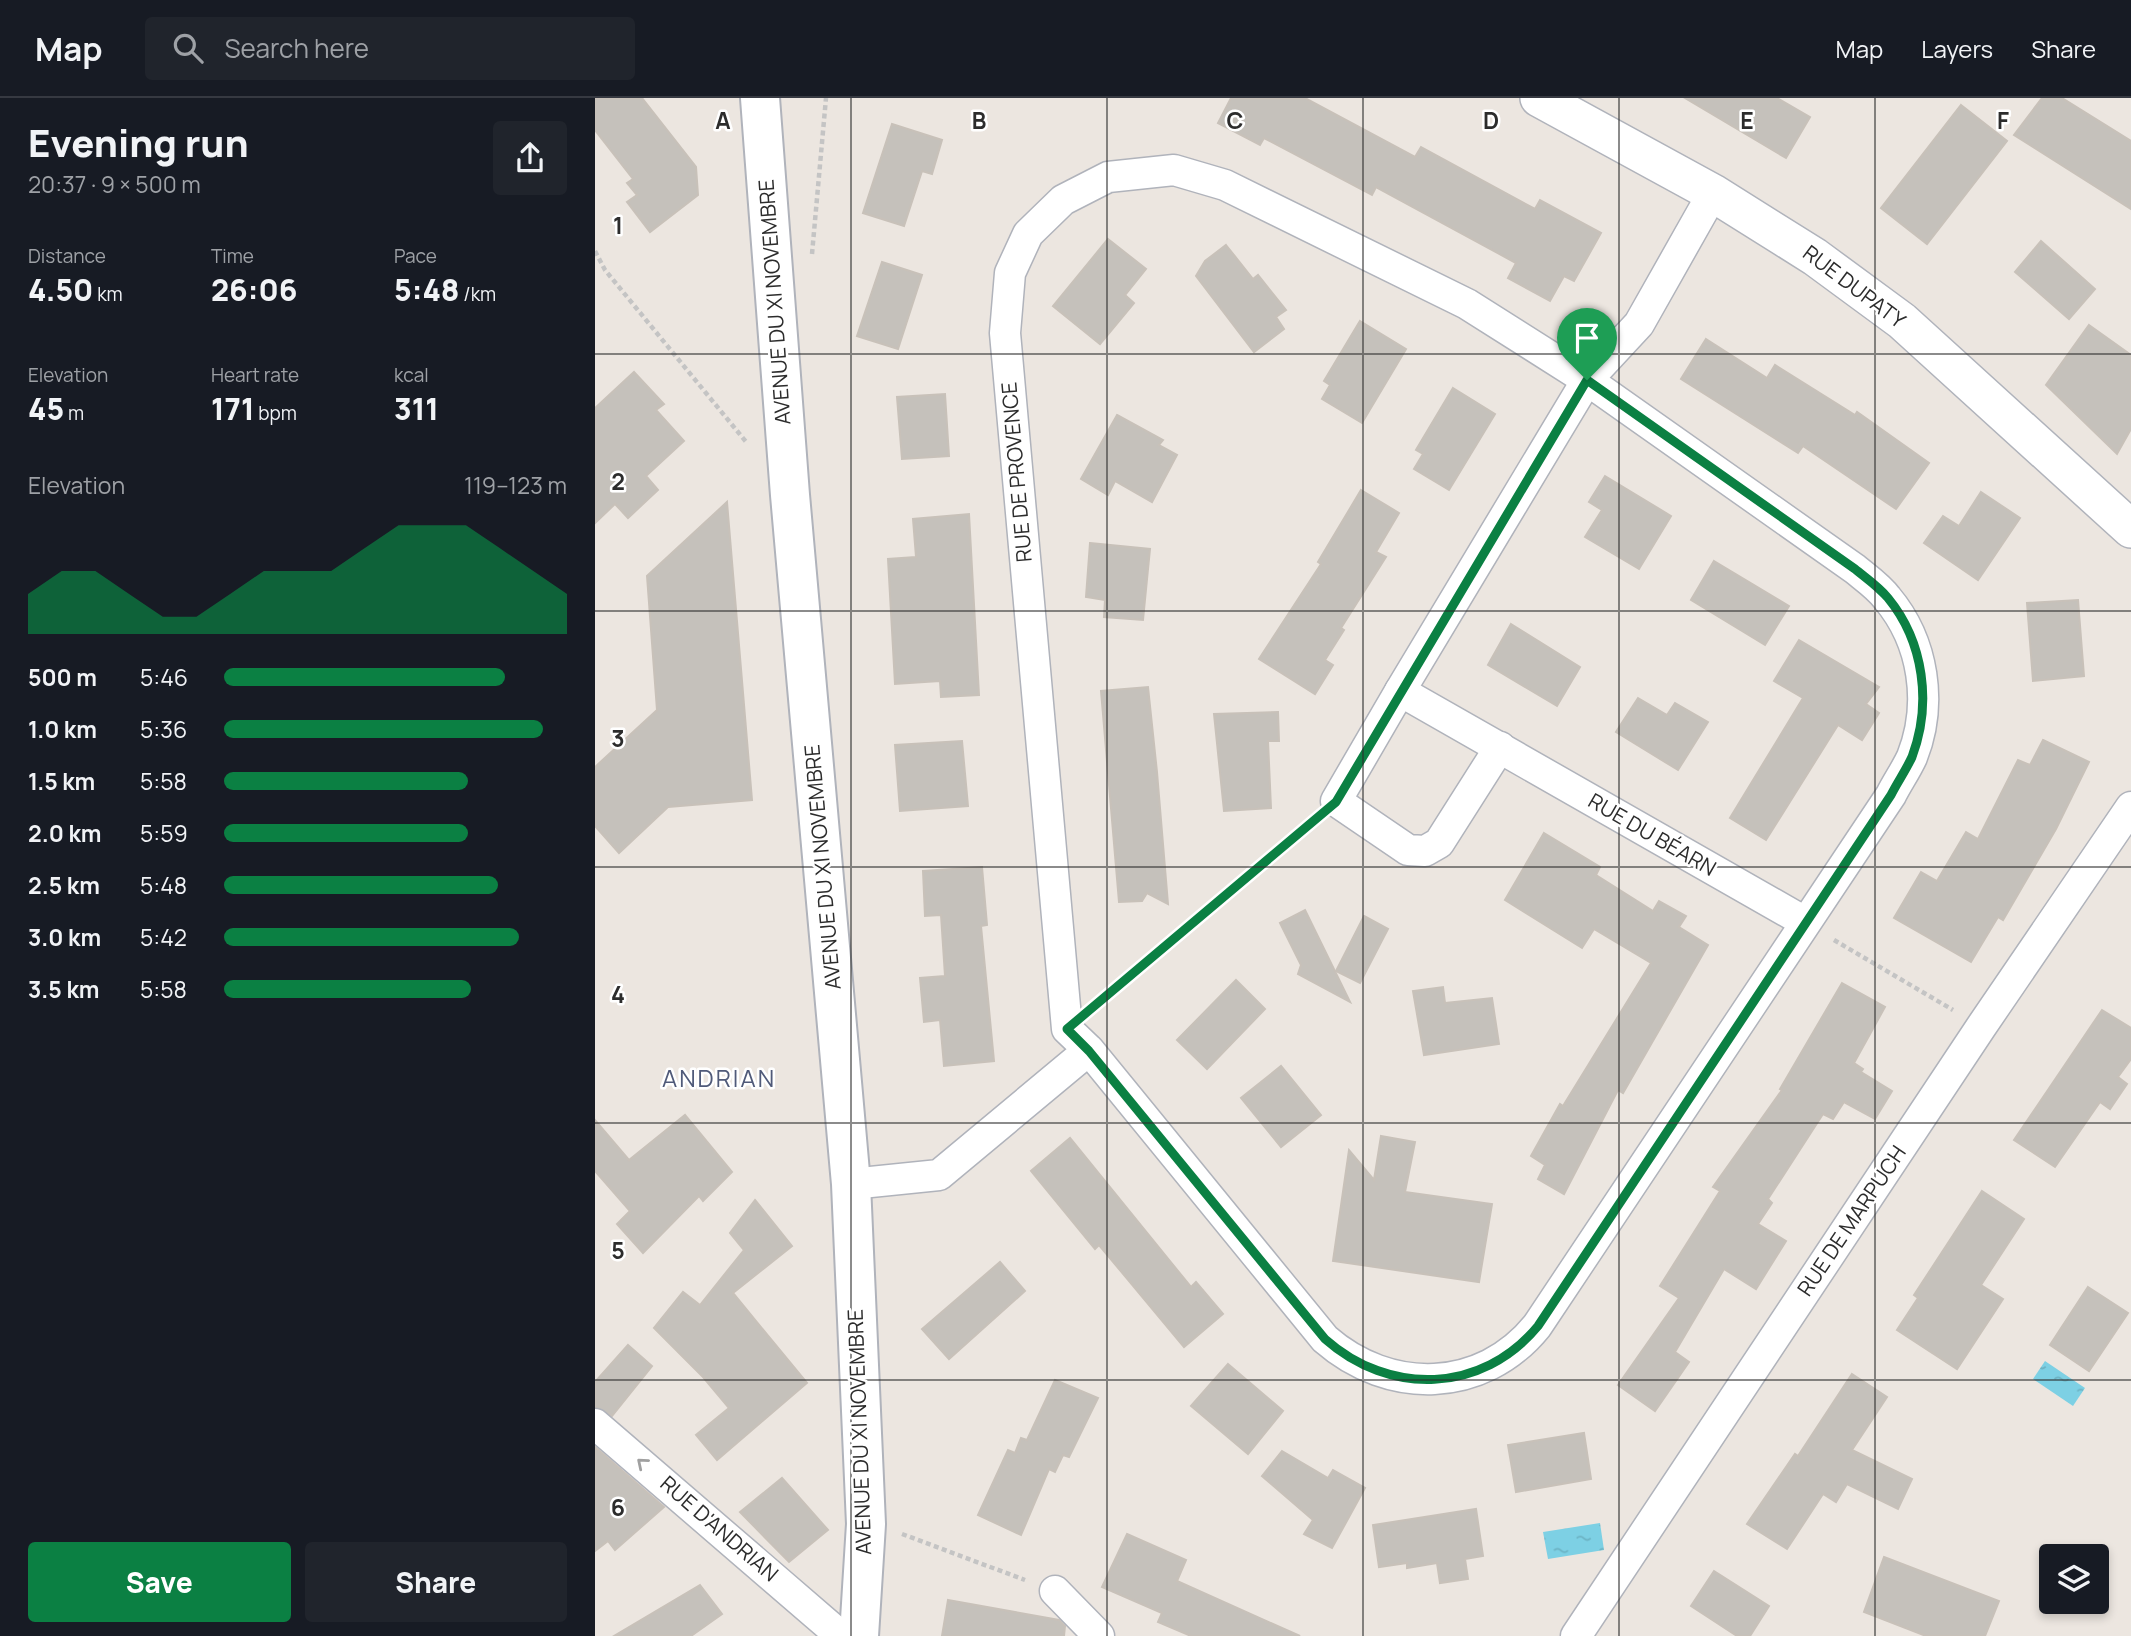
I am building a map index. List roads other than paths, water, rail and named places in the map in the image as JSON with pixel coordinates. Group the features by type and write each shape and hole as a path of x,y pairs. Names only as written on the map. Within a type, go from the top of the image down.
{"main road":[{"name":"AVENUE DU XI NOVEMBRE","path":"760,98 790,495 851,1184 866,1524 859,1636"}],"street":[{"name":"RUE DUPATY","path":"1539,98 1713,192 1815,257 1902,321 2131,529"},
{"name":"RUE DE PROVENCE","path":"1174,170 1225,185 1467,304 1587,380 1855,569 1886,596 1905,623 1921,667 1924,711 1912,757 1891,795 1805,922 1538,1326 1520,1347 1465,1374 1426,1381 1393,1377 1370,1369 1339,1352 1325,1339 1089,1051 1067,1029 1005,333 1010,273 1028,233 1063,200 1108,177 1174,170"},
{"path":"1500,747 1439,844 1425,851 1408,850 1336,802 1587,380 1639,324 1713,192"},
{"name":"RUE DU BÉARN","path":"1400,691 1805,922"},
{"name":"RUE DE MARPUCH","path":"1576,1636 1981,1027 2131,807"},
{"path":"851,1184 939,1175 1089,1051"},
{"name":"RUE D'ANDRIAN","path":"595,1424 841,1636"},
{"path":"1055,1591 1099,1636"}],"water":[{"path":"2045,1361 2085,1388 2073,1406 2033,1379"},
{"path":"1600,1523 1604,1550 1548,1559 1543,1532"}],"district":[{"name":"ANDRIAN","path":"719,1079"}]}
